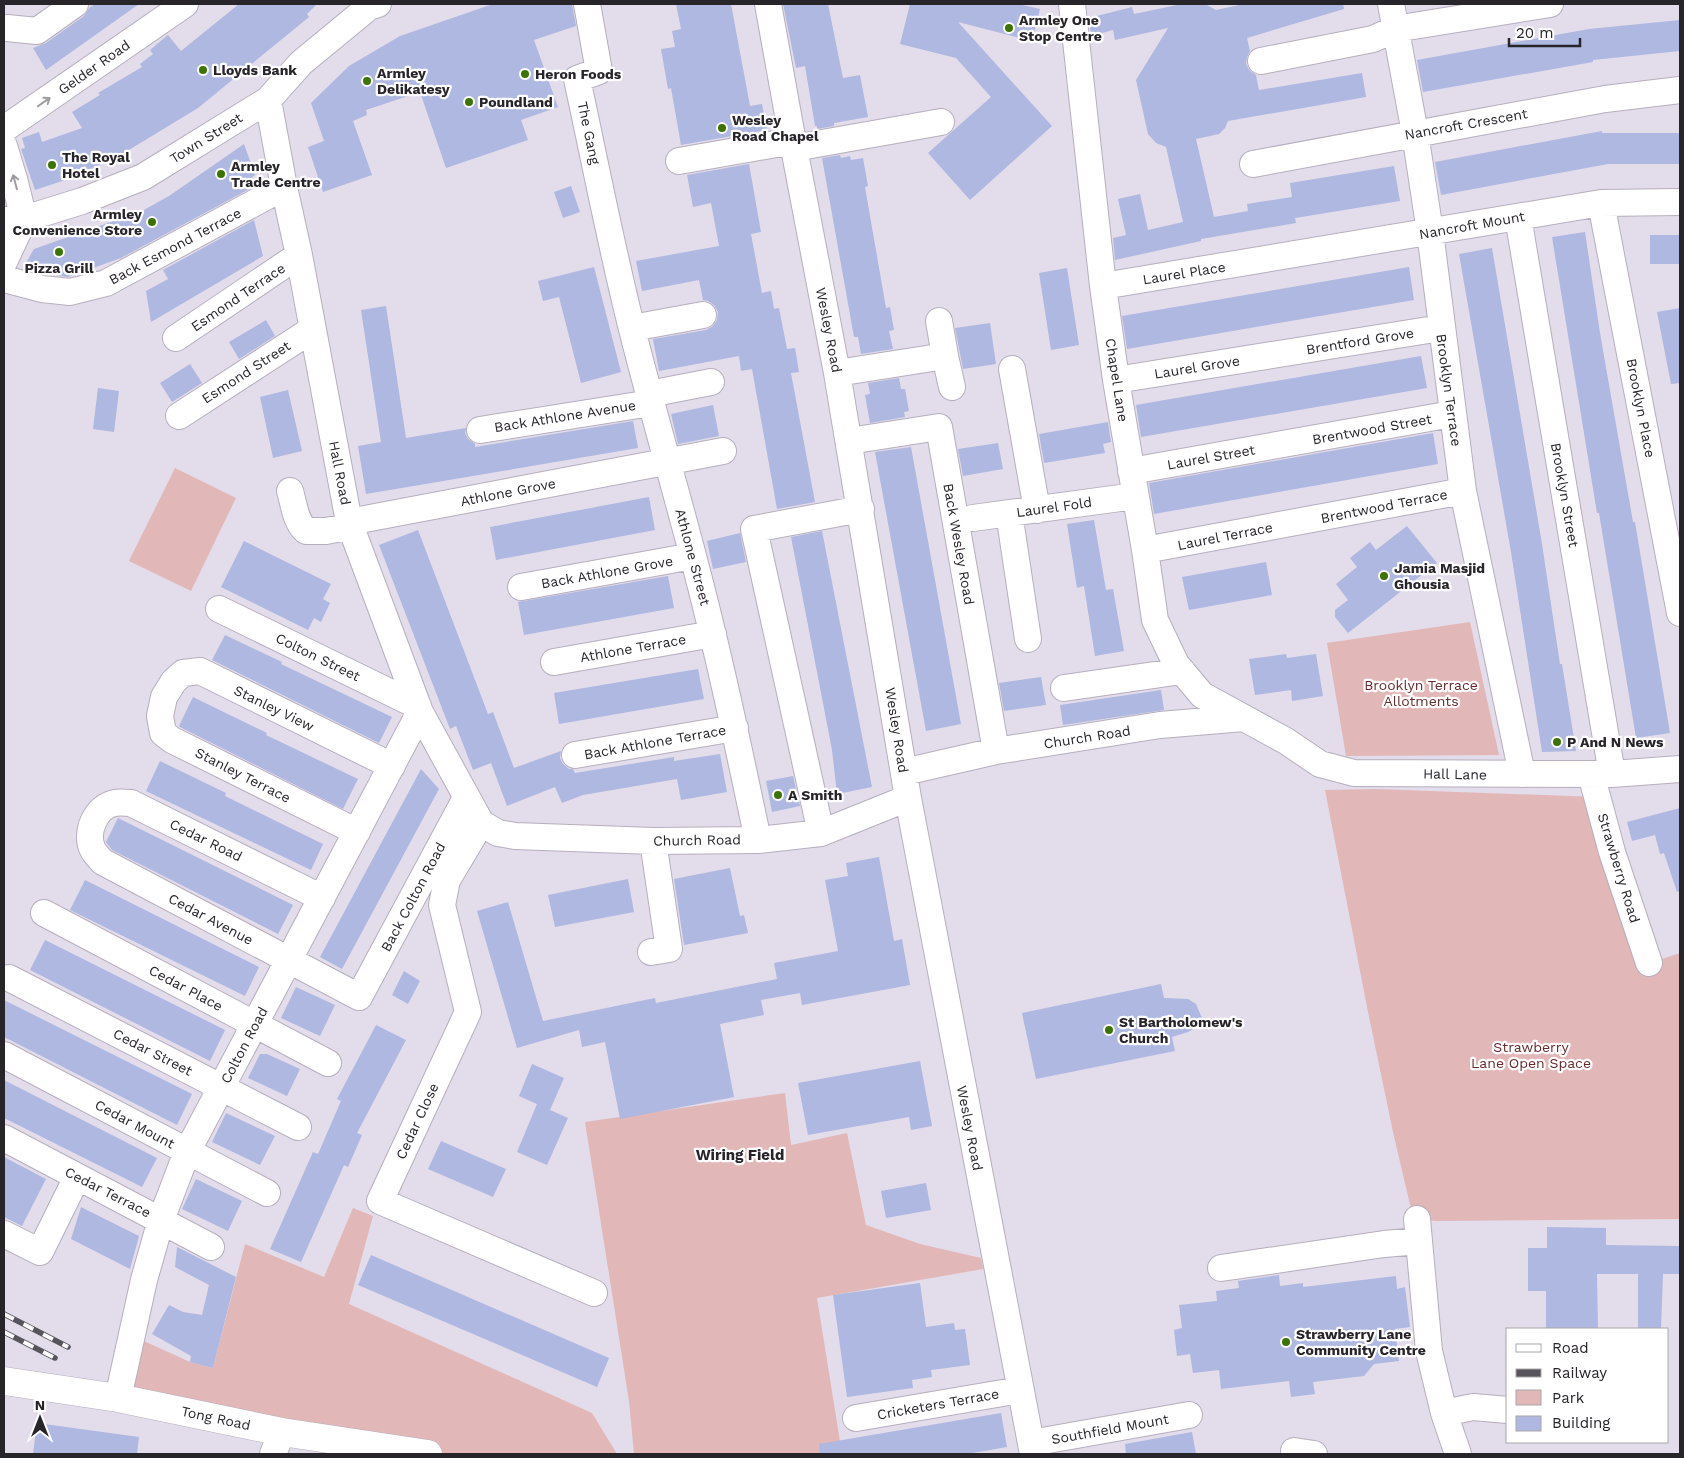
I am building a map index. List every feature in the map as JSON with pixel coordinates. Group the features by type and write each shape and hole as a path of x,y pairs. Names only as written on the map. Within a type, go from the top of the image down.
{"main road":[{"name":"Tong Road","path":"4,1381 118,1398 278,1443 428,1454"}],"street":[{"path":"7,28 37,31 74,4"},
{"name":"Gelder Road","path":"4,130 185,4"},
{"name":"The Gang","path":"587,4 600,71 578,79 620,277"},
{"name":"Wesley Road","path":"768,4 861,508 908,798 1032,1449"},
{"name":"Chapel Lane","path":"1072,4 1103,286 1116,380 1155,620 1176,664 1202,695 1244,718"},
{"name":"Brooklyn Terrace","path":"1391,4 1430,232 1463,491 1522,774"},
{"path":"1261,61 1373,39 1395,29 1550,4"},
{"name":"Town Street","path":"14,220 82,202 143,177 268,100 301,63 371,5"},
{"name":"Nancroft Crescent","path":"1253,164 1604,99 1680,90"},
{"name":"Hall Road","path":"268,100 350,524 419,709 481,824"},
{"path":"679,161 941,122"},
{"path":"4,146 14,179 14,220 4,262"},
{"name":"Back Esmond Terrace","path":"4,279 42,289 70,292 106,283 284,187"},
{"name":"Nancroft Mount","path":"1266,260 1601,203 1680,202"},
{"name":"Brooklyn Place","path":"1601,203 1680,613"},
{"name":"Brooklyn Street","path":"1518,216 1602,774"},
{"name":"Esmond Terrace","path":"176,338 299,255"},
{"name":"Laurel Place","path":"1103,286 1266,260"},
{"name":"Athlone Street","path":"620,277 713,634 758,840"},
{"path":"632,328 703,315"},
{"path":"939,321 952,387"},
{"name":"Brentford Grove","path":"1279,354 1441,328"},
{"name":"Esmond Street","path":"179,416 313,329"},
{"name":"Laurel Grove","path":"1116,380 1279,354"},
{"path":"837,373 945,356"},
{"path":"1012,369 1037,510"},
{"name":"Back Athlone Avenue","path":"480,430 650,398 711,382"},
{"name":"Brentwood Street","path":"1291,443 1452,414"},
{"name":"Back Wesley Road","path":"849,441 939,427 996,751"},
{"name":"Laurel Street","path":"1133,484 1291,443"},
{"name":"Athlone Grove","path":"290,491 301,526 306,531 326,531 350,524 724,451"},
{"name":"Laurel Fold","path":"973,518 1037,510 1133,484"},
{"name":"Brentwood Terrace","path":"1304,521 1463,491"},
{"path":"821,832 754,530 861,508"},
{"path":"1009,513 1028,638"},
{"name":"Laurel Terrace","path":"1145,550 1304,521"},
{"name":"Back Athlone Grove","path":"521,587 693,556"},
{"name":"Colton Street","path":"219,609 419,709"},
{"name":"Athlone Terrace","path":"554,662 713,634"},
{"name":"Stanley View","path":"164,697 174,681 183,673 200,671 392,766"},
{"path":"1064,688 1182,671"},
{"name":"Stanley Terrace","path":"164,697 160,716 163,733 172,740 357,832"},
{"name":"Colton Road","path":"118,1398 144,1280 161,1220 188,1152 392,766 419,709"},
{"name":"Hall Lane","path":"1244,718 1286,741 1320,764 1354,773 1602,774 1680,769"},
{"name":"Church Road","path":"904,772 996,751 1160,725 1244,718"},
{"name":"Back Athlone Terrace","path":"575,755 735,728"},
{"name":"Strawberry Road","path":"1602,774 1612,852 1649,962"},
{"name":"Back Colton Road","path":"359,997 466,798"},
{"name":"Church Road","path":"481,824 498,833 516,836 653,841 758,840 821,832 908,798"},
{"name":"Cedar Road","path":"93,822 104,808 115,802 131,803 322,898"},
{"name":"Cedar Avenue","path":"93,822 89,836 92,850 102,862 359,997"},
{"name":"Cedar Close","path":"481,824 447,880 442,905 468,1012 380,1201 594,1293"},
{"path":"651,952 669,949 653,841"},
{"name":"Cedar Place","path":"44,913 328,1063"},
{"name":"Cedar Street","path":"9,978 298,1127"},
{"name":"Cedar Mount","path":"4,1056 267,1193"},
{"name":"Cedar Terrace","path":"4,1138 211,1247"},
{"path":"4,1234 40,1252 77,1177"},
{"path":"1221,1268 1384,1244 1418,1230 1429,1351 1444,1413 1458,1454"},
{"name":"Cricketers Terrace","path":"856,1418 1020,1390"},
{"path":"1444,1413 1473,1407 1506,1410"},
{"name":"Southfield Mount","path":"1032,1449 1190,1415"}],"green space":[{"path":"175,468 236,498 191,591 129,561"},
{"name":"Brooklyn Terrace Allotments","path":"1470,622 1499,755 1346,756 1327,643"},
{"name":"Strawberry Lane Open Space","path":"1376,789 1597,797 1659,960 1680,953 1680,1219 1436,1221 1417,1219 1411,1209 1393,1132 1325,790"},
{"path":"785,1093 791,1145 847,1133 866,1225 920,1244 981,1258 983,1269 817,1298 842,1454 634,1454 629,1401 585,1122"},
{"path":"353,1208 373,1216 349,1304 592,1413 617,1454 428,1454 118,1398 133,1336 190,1362 213,1368 245,1244 324,1277"}],"building":[{"path":"95,4 139,4 46,70 33,48 46,43 84,16 89,8"},
{"path":"239,4 317,4 307,14 309,17 198,108 119,156 71,178 35,190 21,149 25,148 22,138 39,132 42,142 82,128 72,112 100,95 98,93 142,67 140,64 153,54 150,50 168,35 181,51"},
{"path":"493,4 572,4 576,26 534,40 558,107 521,120 528,140 446,168 420,92 366,110 367,115 353,121 372,175 323,192 308,147 324,141 311,103 349,66 400,36"},
{"path":"676,4 731,4 750,106 762,104 767,130 681,145 671,88 668,89 661,49 675,47 672,31 681,29"},
{"path":"783,4 828,4 843,78 860,75 868,117 834,123 834,126 817,129 805,66 796,68"},
{"path":"910,4 1018,4 1040,9 1032,41 958,22 1052,126 970,200 928,153 991,97 956,58 900,44"},
{"path":"1182,4 1205,4 1216,10 1244,4 1343,4 1344,9 1247,38 1250,51 1246,64 1250,71 1256,75 1259,90 1362,73 1366,97 1228,121 1225,128 1219,134 1196,139 1214,217 1248,211 1247,204 1292,197 1290,183 1394,166 1400,201 1295,218 1296,223 1201,239 1201,241 1115,260 1113,238 1126,235 1118,199 1140,194 1148,230 1183,222 1166,147 1156,143 1148,134 1136,80 1168,28 1115,40 1113,30 1091,36 1089,18 1132,7 1134,14"},
{"path":"1680,20 1680,51 1593,60 1593,62 1423,92 1417,60 1589,29"},
{"path":"1602,131 1602,133 1680,133 1680,164 1608,164 1441,195 1435,162"},
{"path":"244,144 255,175 248,180 253,187 121,258 68,277 56,275 55,271 23,268 34,249 142,211 169,196"},
{"path":"840,155 841,158 850,156 851,160 863,158 868,186 865,187 886,308 890,307 894,330 889,331 893,349 861,354 858,337 854,337 822,158"},
{"path":"749,164 761,232 751,234 762,293 771,291 774,309 779,308 787,349 795,348 799,372 791,373 815,502 777,509 752,369 741,371 739,356 659,371 653,339 706,330 713,326 717,320 718,312 714,305 703,300 699,280 642,291 636,261 719,246 711,203 693,207 687,175"},
{"path":"571,186 580,212 563,218 554,192"},
{"path":"254,220 263,256 151,322 146,291 168,279 163,270"},
{"path":"1585,232 1600,333 1633,522 1635,522 1670,733 1636,738 1552,237"},
{"path":"1650,235 1680,235 1680,264 1650,264"},
{"path":"1492,248 1576,751 1542,752 1511,552 1459,254"},
{"path":"594,267 621,372 581,383 559,297 543,301 538,281"},
{"path":"1409,267 1414,300 1127,349 1122,316"},
{"path":"1067,268 1079,345 1051,350 1039,273"},
{"path":"386,306 406,438 466,428 465,433 468,439 475,444 475,447 633,421 638,448 366,494 358,446 381,442 361,310"},
{"path":"1680,308 1680,383 1671,384 1657,312"},
{"path":"266,320 275,336 239,359 229,342"},
{"path":"990,323 996,364 963,369 955,328"},
{"path":"1421,356 1427,388 1141,437 1136,405"},
{"path":"190,364 202,383 172,402 160,383"},
{"path":"899,378 901,389 905,389 909,411 904,412 905,417 870,423 865,395 870,394 868,383"},
{"path":"98,388 119,391 114,432 93,429"},
{"path":"288,390 302,451 273,458 260,397"},
{"path":"713,405 719,436 678,444 671,414"},
{"path":"1108,422 1111,442 1103,444 1105,453 1044,463 1039,434"},
{"path":"1433,433 1438,464 1154,514 1149,483"},
{"path":"998,443 1003,469 963,476 958,449"},
{"path":"911,447 961,724 926,731 875,452"},
{"path":"649,497 655,530 496,560 490,527"},
{"path":"1094,520 1106,590 1113,589 1124,651 1095,656 1084,586 1077,588 1067,524"},
{"name":"Jamia Masjid Ghousia","path":"1407,526 1437,563 1348,633 1335,617 1335,610 1348,600 1336,584 1357,567 1350,558 1370,542 1376,550"},
{"path":"418,530 488,714 493,712 514,768 561,751 560,758 563,764 569,769 573,769 575,773 674,757 674,761 720,754 727,792 681,800 677,779 583,795 562,803 555,787 507,806 491,763 473,770 456,726 450,729 379,545"},
{"path":"822,531 872,787 837,794 832,750 791,537"},
{"path":"740,533 746,562 713,569 707,541"},
{"path":"244,541 331,584 323,599 330,603 321,622 314,618 308,630 221,587"},
{"path":"1266,562 1272,595 1189,610 1182,577"},
{"path":"668,576 674,608 524,635 518,602"},
{"path":"225,635 392,717 379,743 212,660"},
{"path":"1286,654 1287,658 1316,654 1323,696 1292,701 1291,690 1255,695 1249,659"},
{"path":"698,669 704,699 559,724 554,693"},
{"path":"1041,677 1046,705 1004,711 999,683"},
{"path":"1161,690 1164,710 1063,725 1060,705"},
{"path":"193,697 267,733 266,735 358,779 343,809 180,727"},
{"path":"160,761 226,793 225,796 323,844 311,870 146,791"},
{"path":"421,769 439,789 342,969 320,957"},
{"name":"A Smith","path":"793,776 800,806 772,812 766,781"},
{"path":"1680,808 1680,891 1677,892 1664,853 1660,854 1655,835 1632,841 1627,822"},
{"path":"118,818 293,905 278,934 112,850 106,842"},
{"path":"879,857 894,941 902,939 910,985 802,1005 800,993 761,1000 764,1015 720,1024 734,1097 620,1119 605,1042 582,1047 579,1030 517,1048 477,911 508,902 543,1021 655,998 656,1003 777,979 774,963 838,951 825,880 848,876 846,863"},
{"path":"730,868 740,916 744,915 748,933 684,945 674,879"},
{"path":"628,879 634,912 555,927 548,895"},
{"path":"85,880 259,967 245,996 70,910"},
{"path":"45,940 225,1030 210,1061 30,970"},
{"path":"404,971 420,981 408,1004 392,995"},
{"name":"St Bartholomew's Church","path":"1161,984 1164,998 1188,999 1196,1004 1202,1018 1197,1027 1172,1037 1175,1051 1036,1079 1022,1013"},
{"path":"296,987 335,1005 320,1036 281,1018"},
{"path":"4,1000 192,1094 177,1125 4,1037"},
{"path":"376,1025 406,1040 357,1133 362,1135 348,1167 344,1165 301,1262 270,1249 313,1152 318,1154 341,1101 337,1099"},
{"path":"260,1054 267,1054 300,1069 287,1096 248,1078"},
{"path":"920,1061 932,1126 911,1130 909,1117 808,1135 798,1083"},
{"path":"532,1064 564,1078 550,1110 519,1096"},
{"path":"4,1080 157,1158 142,1187 4,1118"},
{"path":"537,1104 568,1118 547,1165 517,1152"},
{"path":"226,1113 275,1136 260,1165 212,1142"},
{"path":"441,1141 506,1169 493,1197 428,1169"},
{"path":"4,1157 46,1179 22,1226 4,1217"},
{"path":"196,1179 242,1201 228,1231 182,1209"},
{"path":"926,1183 931,1210 886,1218 881,1191"},
{"path":"81,1207 139,1236 130,1269 71,1239"},
{"path":"1547,1227 1606,1228 1606,1245 1680,1246 1680,1274 1663,1274 1661,1328 1638,1328 1638,1274 1597,1274 1598,1328 1546,1328 1546,1291 1528,1291 1528,1248 1547,1248"},
{"path":"177,1247 236,1277 213,1368 190,1362 191,1356 152,1334 169,1305 183,1312 202,1315 209,1285 175,1267"},
{"path":"371,1255 609,1358 597,1387 358,1285"},
{"name":"Strawberry Lane Community Centre","path":"1279,1275 1280,1286 1303,1283 1303,1287 1396,1276 1397,1289 1405,1287 1410,1327 1395,1329 1399,1361 1374,1364 1364,1376 1313,1382 1315,1394 1291,1397 1289,1381 1221,1389 1219,1370 1193,1373 1190,1354 1177,1356 1174,1330 1182,1328 1179,1305 1217,1301 1216,1291 1239,1288 1238,1281"},
{"path":"920,1283 926,1327 954,1323 955,1330 965,1329 970,1365 931,1370 932,1377 912,1380 913,1388 847,1397 833,1295"},
{"path":"1001,1413 1007,1447 967,1454 820,1454 819,1444"},
{"path":"37,1423 139,1437 137,1454 33,1454"},
{"path":"1192,1432 1196,1454 1126,1454 1125,1444"}],"railway":[{"path":"4,1314 68,1347"},
{"path":"4,1332 55,1358"}],"place":[{"name":"Armley One Stop Centre","path":"1009,28"},
{"name":"Lloyds Bank","path":"203,70"},
{"name":"Heron Foods","path":"525,74"},
{"name":"Armley Delikatesy","path":"367,81"},
{"name":"Poundland","path":"469,102"},
{"name":"Wesley Road Chapel","path":"722,128"},
{"name":"The Royal Hotel","path":"52,165"},
{"name":"Armley Trade Centre","path":"221,174"},
{"name":"Armley Convenience Store","path":"152,222"},
{"name":"Pizza Grill","path":"59,252"},
{"name":"Jamia Masjid Ghousia","path":"1384,576"},
{"name":"P And N News","path":"1557,742"},
{"name":"A Smith","path":"778,795"},
{"name":"St Bartholomew's Church","path":"1109,1030"},
{"name":"Strawberry Lane Community Centre","path":"1286,1342"}],"district":[{"name":"Wiring Field","path":"740,1155"}]}
